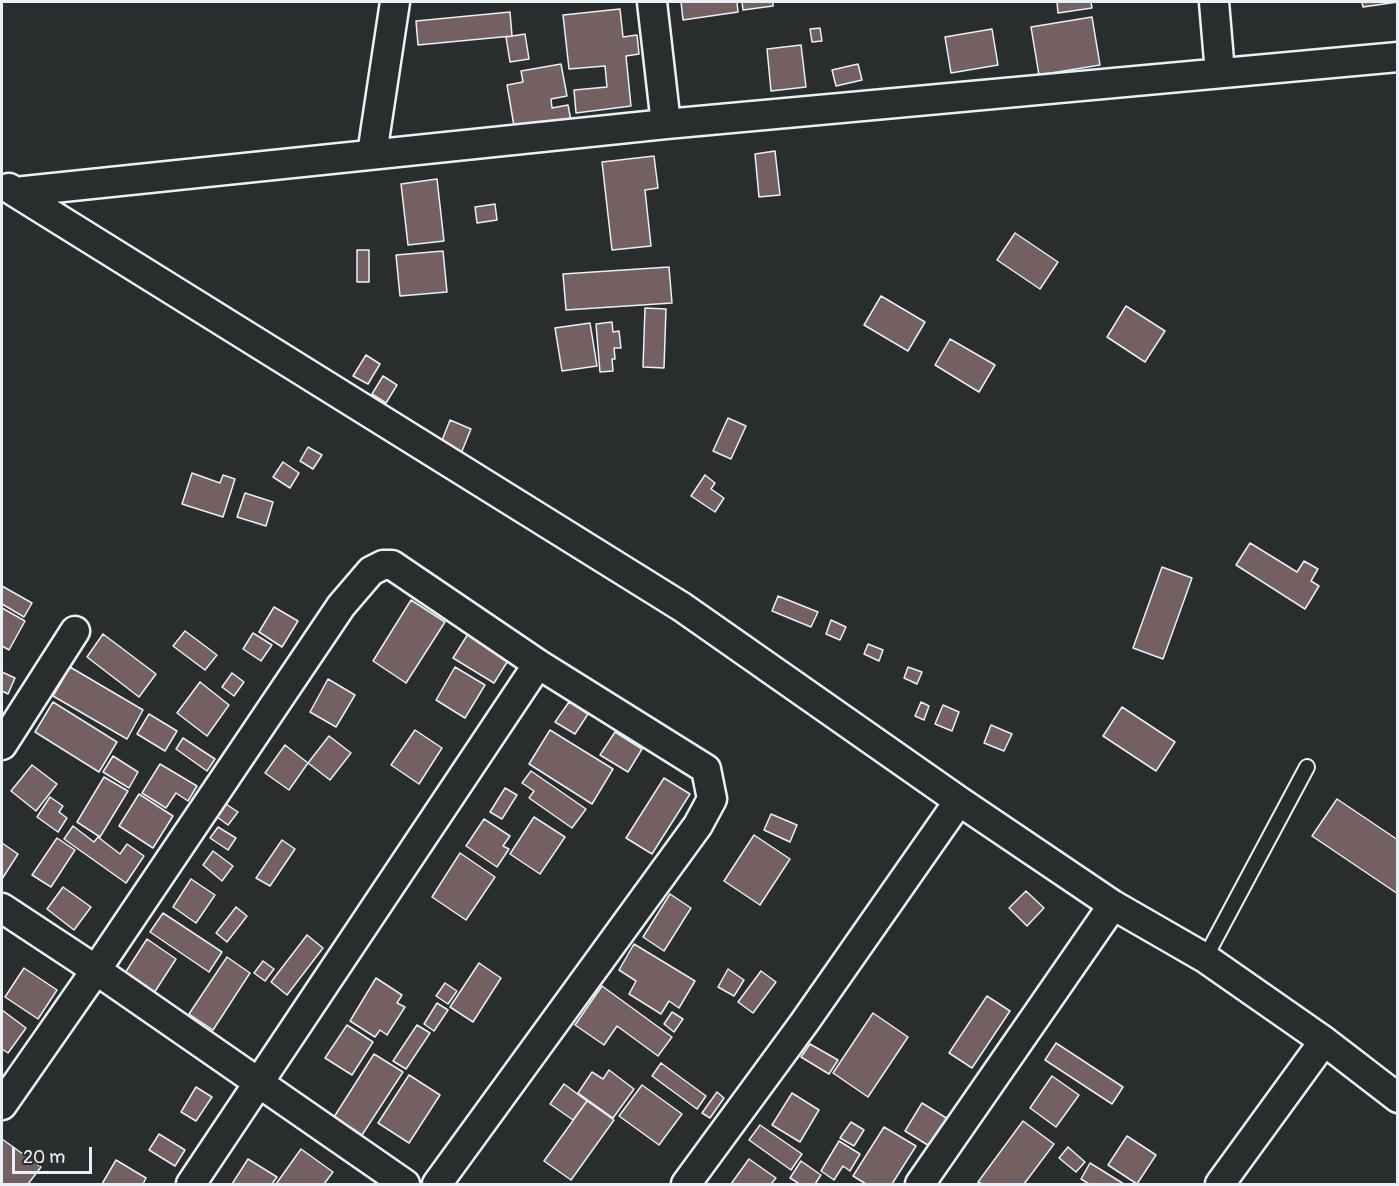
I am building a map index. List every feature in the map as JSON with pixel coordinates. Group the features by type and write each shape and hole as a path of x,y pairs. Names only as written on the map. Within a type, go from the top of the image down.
{"street":[{"path":"372,154 395,2"},
{"path":"652,2 666,124"},
{"path":"1214,2 1220,73"},
{"path":"8,188 666,124 1398,57"},
{"path":"8,188 682,607 959,801 1113,905 1205,958 1324,1041 1398,1098"},
{"path":"2,1106 341,606 371,570 392,566 538,664 706,769 712,799 698,825 437,1185"},
{"path":"2,745 75,631"},
{"path":"191,1185 538,664"},
{"path":"686,1185 804,1023 959,801"},
{"path":"920,1185 1113,905"},
{"path":"2,908 96,970 405,1185"},
{"path":"1220,1185 1324,1041"}],"lane":[{"path":"1205,958 1307,767"}],"building":[{"path":"681,2 737,2 738,12 683,20"},
{"path":"742,2 773,2 773,6 743,10"},
{"path":"1057,2 1091,2 1092,8 1058,13"},
{"path":"1362,2 1398,2 1363,7"},
{"path":"620,9 623,37 637,35 639,54 626,56 631,106 576,113 574,90 607,87 605,66 569,69 563,15"},
{"path":"510,12 512,36 418,45 416,21"},
{"path":"1092,17 1100,65 1039,75 1031,27"},
{"path":"820,28 822,41 812,42 810,29"},
{"path":"992,29 998,65 951,73 945,37"},
{"path":"525,34 529,59 510,62 506,37"},
{"path":"801,45 806,87 771,91 767,49"},
{"path":"561,64 567,96 551,99 552,108 568,105 571,121 515,132 507,85 523,82 521,71"},
{"path":"858,64 862,80 836,86 832,70"},
{"path":"775,151 780,195 759,197 755,154"},
{"path":"654,156 658,188 645,190 651,246 612,250 602,162"},
{"path":"437,179 444,241 408,245 401,184"},
{"path":"495,204 497,220 477,223 475,207"},
{"path":"1015,233 1058,262 1040,289 997,260"},
{"path":"357,250 369,250 369,282 357,282"},
{"path":"443,251 447,292 400,296 396,255"},
{"path":"669,267 672,303 566,310 563,274"},
{"path":"881,296 925,322 908,351 864,325"},
{"path":"1126,306 1165,331 1145,362 1107,337"},
{"path":"645,308 666,309 664,368 643,367"},
{"path":"612,322 613,332 619,331 621,348 614,348 613,371 600,372 596,324"},
{"path":"590,323 597,366 562,371 555,328"},
{"path":"950,339 995,365 979,392 935,365"},
{"path":"366,355 380,364 368,384 353,376"},
{"path":"383,376 397,385 386,403 372,394"},
{"path":"728,418 746,426 731,459 713,451"},
{"path":"450,420 471,429 460,456 439,448"},
{"path":"308,447 322,455 313,469 300,461"},
{"path":"283,462 299,473 290,488 273,477"},
{"path":"192,473 220,483 223,475 235,479 223,517 182,504"},
{"path":"705,475 715,483 711,489 724,498 715,512 691,496"},
{"path":"245,493 273,502 266,526 237,517"},
{"path":"1250,543 1297,572 1304,561 1318,569 1311,581 1319,586 1305,609 1236,565"},
{"path":"1162,567 1192,578 1163,659 1133,648"},
{"path":"2,586 32,603 24,617 2,604"},
{"path":"778,596 818,612 811,627 772,611"},
{"path":"411,600 445,622 406,683 373,661"},
{"path":"274,607 298,621 282,647 259,632"},
{"path":"2,608 25,621 9,650 2,646"},
{"path":"831,620 846,627 840,640 826,634"},
{"path":"185,631 217,655 205,670 173,646"},
{"path":"253,633 272,645 261,661 243,649"},
{"path":"103,634 156,674 139,697 87,657"},
{"path":"468,634 509,659 494,683 453,658"},
{"path":"868,644 883,650 879,661 864,654"},
{"path":"70,667 143,710 127,739 53,696"},
{"path":"455,667 485,685 465,718 436,700"},
{"path":"908,667 922,672 917,684 904,678"},
{"path":"2,672 15,678 8,694 2,691"},
{"path":"232,673 244,682 234,696 222,687"},
{"path":"328,679 355,695 336,727 310,712"},
{"path":"200,682 229,705 207,736 177,713"},
{"path":"53,702 117,742 99,772 35,732"},
{"path":"569,702 588,714 575,734 555,722"},
{"path":"921,702 929,706 924,720 915,716"},
{"path":"943,705 959,712 952,731 935,724"},
{"path":"1122,707 1175,742 1156,771 1103,736"},
{"path":"149,714 177,731 165,751 137,734"},
{"path":"991,725 1012,734 1004,751 984,743"},
{"path":"415,730 442,748 419,784 391,765"},
{"path":"550,730 613,769 592,804 529,764"},
{"path":"615,732 642,749 628,772 600,755"},
{"path":"329,736 351,753 330,780 308,763"},
{"path":"183,738 215,759 207,771 176,749"},
{"path":"285,745 308,763 289,790 265,773"},
{"path":"113,756 138,772 129,788 103,772"},
{"path":"160,764 197,786 188,801 176,793 166,808 142,793"},
{"path":"32,765 57,784 36,811 11,791"},
{"path":"531,771 586,809 572,828 529,798 534,791 522,783"},
{"path":"104,777 128,791 100,837 77,822"},
{"path":"664,778 690,794 652,854 626,838"},
{"path":"505,788 517,795 502,819 490,812"},
{"path":"139,794 173,816 153,848 119,826"},
{"path":"50,797 63,806 59,812 67,818 58,832 37,817"},
{"path":"1337,799 1398,840 1398,894 1312,836"},
{"path":"226,804 238,812 228,825 217,817"},
{"path":"771,814 797,825 790,842 764,830"},
{"path":"534,817 565,837 540,874 510,854"},
{"path":"484,819 510,836 503,846 509,849 497,867 466,846"},
{"path":"73,826 94,842 98,837 120,854 127,844 144,856 126,883 64,839"},
{"path":"218,827 236,838 228,850 210,838"},
{"path":"754,835 790,859 760,905 724,881"},
{"path":"57,838 75,850 51,887 32,875"},
{"path":"282,840 295,849 270,886 256,878"},
{"path":"2,843 18,854 2,879"},
{"path":"213,851 233,866 222,881 203,865"},
{"path":"460,853 495,877 466,920 432,897"},
{"path":"191,879 215,895 196,923 173,907"},
{"path":"63,887 91,907 74,930 47,909"},
{"path":"1026,891 1044,908 1027,926 1009,908"},
{"path":"670,894 691,908 664,951 643,937"},
{"path":"236,907 247,916 227,942 216,933"},
{"path":"163,913 222,952 209,972 150,932"},
{"path":"307,935 323,948 287,995 271,982"},
{"path":"147,939 176,959 154,993 125,973"},
{"path":"634,944 695,981 679,1008 669,1001 661,1014 629,994 636,981 619,970"},
{"path":"227,957 250,973 213,1030 189,1014"},
{"path":"263,961 274,969 265,981 254,973"},
{"path":"479,963 501,978 473,1022 450,1007"},
{"path":"24,968 57,990 38,1019 5,997"},
{"path":"728,969 744,980 734,996 718,987"},
{"path":"761,971 776,982 753,1013 738,1002"},
{"path":"376,978 402,995 397,1003 405,1007 387,1035 380,1030 375,1037 350,1021"},
{"path":"445,983 457,991 448,1004 436,996"},
{"path":"602,986 672,1037 658,1056 617,1026 604,1045 575,1025"},
{"path":"987,996 1010,1011 972,1068 949,1053"},
{"path":"437,1003 448,1010 434,1031 424,1024"},
{"path":"2,1010 26,1028 8,1053 2,1049"},
{"path":"672,1012 683,1019 674,1032 664,1024"},
{"path":"873,1013 908,1037 868,1097 833,1073"},
{"path":"347,1025 373,1042 352,1075 325,1058"},
{"path":"417,1025 430,1033 406,1069 393,1061"},
{"path":"1056,1043 1123,1087 1112,1104 1045,1060"},
{"path":"810,1044 838,1060 829,1074 801,1057"},
{"path":"374,1054 403,1072 362,1135 334,1117"},
{"path":"661,1063 706,1096 697,1109 652,1076"},
{"path":"609,1070 634,1089 613,1118 578,1093 592,1072 603,1079"},
{"path":"409,1075 440,1095 409,1143 378,1123"},
{"path":"1052,1076 1079,1095 1056,1127 1030,1108"},
{"path":"564,1084 587,1101 573,1120 550,1104"},
{"path":"642,1085 682,1114 659,1145 619,1116"},
{"path":"196,1087 212,1097 196,1121 181,1112"},
{"path":"717,1092 724,1098 710,1118 702,1113"},
{"path":"792,1093 819,1110 800,1142 772,1125"},
{"path":"587,1101 614,1120 571,1180 544,1161"},
{"path":"922,1103 948,1119 931,1147 905,1131"},
{"path":"1023,1121 1054,1144 1024,1184 982,1184 978,1182"},
{"path":"851,1122 864,1130 854,1146 840,1138"},
{"path":"760,1125 802,1154 791,1170 749,1140"},
{"path":"884,1127 916,1146 892,1184 866,1184 853,1176"},
{"path":"159,1134 185,1150 175,1166 149,1150"},
{"path":"1127,1136 1156,1155 1137,1184 1108,1165"},
{"path":"2,1139 41,1167 28,1184 2,1184"},
{"path":"839,1141 860,1154 850,1171 843,1166 834,1180 821,1171"},
{"path":"1068,1147 1085,1162 1076,1172 1059,1158"},
{"path":"301,1149 333,1172 324,1184 276,1184"},
{"path":"248,1159 277,1177 272,1184 232,1184"},
{"path":"749,1159 776,1178 771,1184 731,1184"},
{"path":"116,1160 146,1178 143,1184 102,1184"},
{"path":"801,1161 821,1175 815,1184 797,1184 790,1178"},
{"path":"1090,1163 1124,1184 1089,1184 1081,1179"}]}
